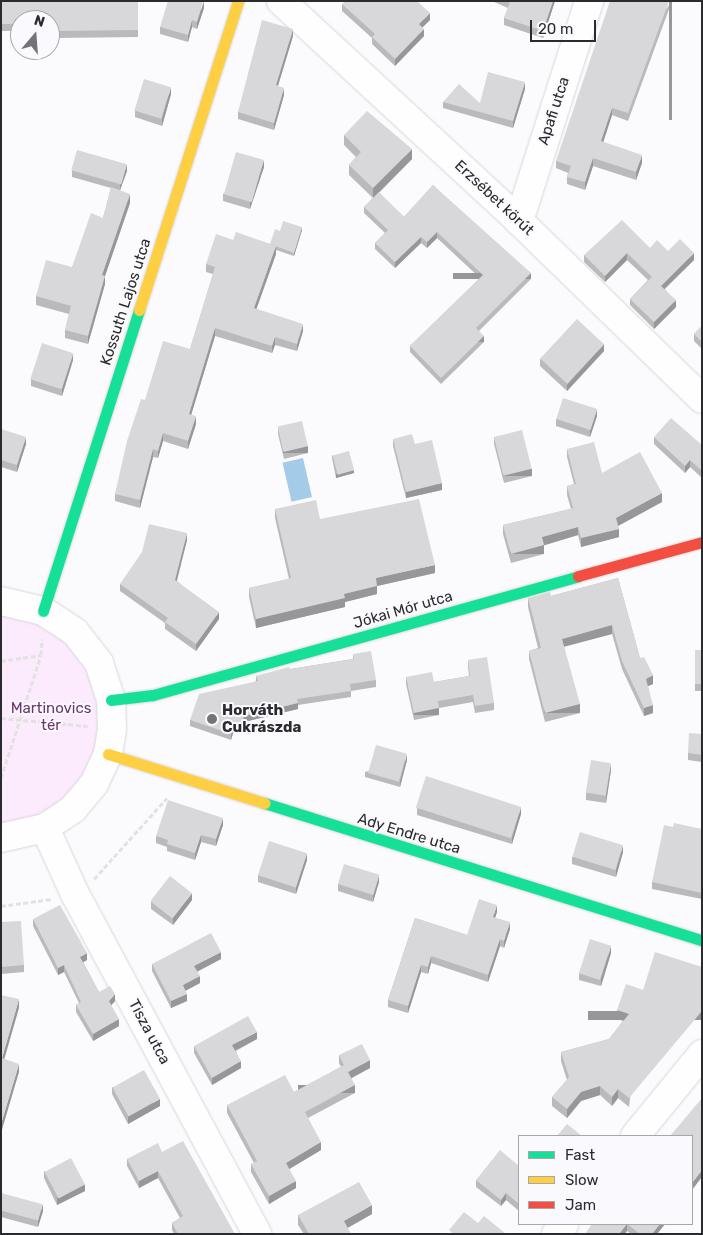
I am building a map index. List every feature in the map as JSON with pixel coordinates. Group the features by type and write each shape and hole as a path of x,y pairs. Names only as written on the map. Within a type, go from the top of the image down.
{"street":[{"name":"Kossuth Lajos utca","path":"44,611 238,1"},
{"name":"Erzsébet körút","path":"281,1 519,221 702,399"},
{"name":"Apafi utca","path":"519,221 589,1"},
{"name":"Jókai Mór utca","path":"111,700 153,695 702,542"},
{"path":"1,600 44,611 75,632 99,663 111,700 110,741 94,784 73,809 45,828 1,838"},
{"name":"Ady Endre utca","path":"110,741 175,777 702,940"},
{"name":"Tisza utca","path":"45,828 75,894 257,1234"},
{"path":"636,1135 702,1054"}],"path":[{"path":"2,775 18,720 41,655 44,611"},
{"path":"1,661 41,655"},
{"path":"1,718 18,720 110,741"},
{"path":"1,906 20,905 83,892 167,799 175,777"}],"green space":[{"name":"Martinovics tér","path":"1,609 34,616 80,652 101,707 98,746 80,781 53,807 36,816 1,825"}],"water":[{"path":"303,458 312,497 292,502 283,463"}],"building":[{"path":"1,1 138,1 138,30 60,31 60,10 10,10 10,24 1,24"},
{"path":"168,1 203,1 197,22 192,20 188,35 160,27"},
{"path":"345,1 417,1 430,13 419,24 424,29 395,59 372,37 375,34 342,4"},
{"path":"509,1 553,1 543,31 504,18"},
{"path":"610,1 669,1 628,113 612,108 601,141 642,155 636,172 593,158 585,182 567,177 571,166 556,161"},
{"path":"262,20 293,29 276,85 284,88 274,123 238,112"},
{"path":"488,72 525,82 513,121 443,102 459,84 480,103"},
{"path":"144,79 171,87 161,119 134,111"},
{"path":"367,111 412,149 373,188 349,165 361,152 344,135"},
{"path":"77,150 127,164 121,185 71,170"},
{"path":"236,152 264,160 252,202 224,194"},
{"path":"433,185 531,273 476,328 484,336 441,378 410,346 483,275 437,232 427,242 421,237 395,262 375,243 388,230 364,207 379,192 404,217"},
{"path":"111,187 130,194 102,275 105,276 88,336 65,330 71,306 36,296 46,260 72,267 91,213 103,218"},
{"path":"622,220 650,248 657,240 668,251 680,239 694,253 661,286 676,300 654,322 630,299 652,277 627,253 605,276 584,255"},
{"path":"283,221 302,227 294,253 270,244 275,229 280,231"},
{"path":"236,232 276,246 254,308 303,324 297,344 275,337 272,346 215,328 189,414 196,416 188,441 163,433 158,451 153,449 140,500 115,494 127,441 141,399 145,400 163,341 190,349 215,267 206,264 216,234 233,240"},
{"path":"577,319 604,344 567,384 540,358"},
{"path":"702,326 702,342 694,334"},
{"path":"42,343 73,353 62,389 30,379"},
{"path":"563,398 597,409 590,430 556,419"},
{"path":"671,418 702,445 702,471 690,460 685,466 654,437"},
{"path":"302,421 308,446 283,452 278,427"},
{"path":"1,429 26,437 17,465 1,460"},
{"path":"522,430 532,469 504,476 494,437"},
{"path":"412,434 415,444 432,440 442,483 406,492 393,439"},
{"path":"594,442 602,473 640,452 662,493 616,518 619,529 581,538 578,527 542,537 544,545 511,554 503,525 573,508 567,486 576,484 567,449"},
{"path":"349,451 354,470 338,475 333,455"},
{"path":"419,499 435,565 376,578 377,586 344,594 345,598 256,619 249,588 291,578 275,509 316,500 320,519"},
{"path":"149,524 187,533 175,580 219,612 196,644 165,622 168,618 120,584 142,552"},
{"path":"618,578 640,658 644,657 653,675 646,679 653,705 644,708 622,661 612,625 562,639 580,704 545,713 529,651 541,648 528,598 550,592 551,596"},
{"path":"695,650 702,650 702,684 695,684"},
{"path":"371,651 376,680 350,684 351,691 297,699 298,703 244,716 241,726 234,723 231,734 190,720 199,694 258,681 256,676 289,667 290,669 354,659 353,654"},
{"path":"487,657 494,703 475,706 473,695 438,701 439,708 414,713 406,677 432,672 434,682 470,676 468,660"},
{"path":"689,733 702,734 702,755 688,753"},
{"path":"376,745 407,754 399,782 368,773"},
{"path":"591,760 611,763 606,796 586,793"},
{"path":"426,776 521,807 511,838 416,807"},
{"path":"168,800 223,818 216,839 201,835 195,853 167,844 168,840 156,836"},
{"path":"674,823 702,829 702,893 652,882 664,825 673,827"},
{"path":"580,832 623,845 615,870 572,857"},
{"path":"269,841 307,853 296,888 258,875"},
{"path":"344,864 379,875 373,895 338,884"},
{"path":"170,876 192,893 172,918 150,901"},
{"path":"479,899 497,905 493,917 510,922 504,941 500,939 488,975 431,956 428,967 421,965 408,1006 388,1000 415,918 467,935"},
{"path":"60,905 87,953 80,957 99,992 110,986 115,994 109,1001 119,1019 93,1034 76,1005 81,1002 64,965 58,968 33,919"},
{"path":"21,921 24,965 1,967 1,922"},
{"path":"211,933 221,952 194,966 200,976 183,985 187,994 171,1001 152,964"},
{"path":"590,939 611,946 600,980 579,973"},
{"path":"655,952 702,967 702,1011 629,1098 618,1089 612,1097 600,1086 581,1092 567,1109 552,1097 569,1077 561,1052 609,1039 629,1014 617,1010 626,984 643,990"},
{"path":"1,995 19,999 2,1058 19,1064 1,1124"},
{"path":"248,1016 257,1032 232,1045 241,1061 212,1078 194,1046"},
{"path":"362,1044 370,1060 348,1072 355,1085 305,1112 321,1142 286,1163 296,1181 269,1196 251,1164 257,1161 227,1105 285,1075 294,1092 344,1065 339,1055"},
{"path":"144,1070 160,1099 129,1116 113,1087"},
{"path":"702,1098 702,1170 693,1182 693,1135 671,1135"},
{"path":"567,1124 581,1135 558,1135"},
{"path":"183,1141 235,1234 178,1234 172,1223 183,1216 158,1171 139,1181 127,1159 158,1143 162,1152"},
{"path":"500,1150 518,1165 518,1203 506,1193 501,1200 476,1180"},
{"path":"71,1158 85,1184 59,1199 45,1172"},
{"path":"359,1182 372,1205 344,1221 351,1234 309,1234 298,1215"},
{"path":"1,1193 43,1204 38,1221 1,1211"},
{"path":"464,1212 478,1223 484,1216 505,1233 453,1234 449,1230"},
{"path":"591,1225 626,1225 619,1234 585,1234"},
{"path":"628,1225 659,1225 652,1234 640,1234"}],"traffic: fast":[{"path":"43,611 139,310"},
{"path":"111,700 153,695 578,576"},
{"path":"264,803 702,940"}],"traffic: slow":[{"path":"139,310 238,1"},
{"path":"108,754 264,803"}],"traffic: jam":[{"path":"578,576 702,542"}],"place":[{"name":"Horváth Cukrászda","path":"212,719"}]}
